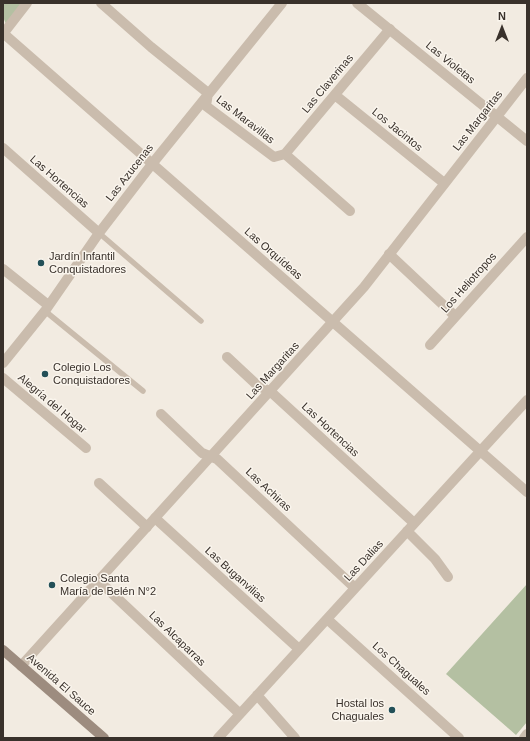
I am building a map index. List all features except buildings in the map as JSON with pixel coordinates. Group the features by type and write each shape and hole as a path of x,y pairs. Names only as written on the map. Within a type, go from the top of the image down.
{"main road":[{"name":"Avenida El Sauce","path":"3,650 104,738"}],"street":[{"path":"3,34 27,3"},
{"name":"Las Maravillas","path":"101,3 151,47 208,93 206,106 274,157 285,154"},
{"name":"Las Azucenas","path":"3,363 46,308 99,233 152,164 282,3"},
{"name":"Las Violetas","path":"357,3 527,141"},
{"name":"Las Claverinas","path":"285,154 390,29"},
{"name":"Las Orquídeas","path":"3,34 527,492"},
{"name":"Las Margaritas","path":"21,666 99,581 154,518 271,392 364,287 527,78"},
{"name":"Los Jacintos","path":"335,95 444,183"},
{"name":"Las Hortencias","path":"3,148 99,233"},
{"path":"285,154 350,211"},
{"name":"Los Heliotropos","path":"430,345 527,237"},
{"path":"389,254 455,316"},
{"path":"3,269 46,308"},
{"name":"Las Hortencias","path":"227,357 257,385 271,392 414,524"},
{"name":"Alegría del Hogar","path":"3,378 86,448"},
{"name":"Las Dalias","path":"218,738 527,400"},
{"name":"Las Achiras","path":"161,414 202,453 217,459 355,588"},
{"path":"99,483 147,527"},
{"name":"Las Buganvilias","path":"154,518 299,650"},
{"path":"407,531 435,559 448,577"},
{"name":"Las Alcaparras","path":"99,581 240,714"},
{"name":"Los Chaguales","path":"327,619 460,738"},
{"path":"257,695 294,738"},
{"path":"524,738 527,734"}],"lane":[{"path":"99,233 201,321"},
{"path":"46,308 143,391"}],"green space":[{"path":"3,3 22,3 6,24 3,17"},
{"path":"527,584 527,722 516,735 446,674"}],"place":[{"name":"Jardín Infantil Conquistadores","path":"41,263"},
{"name":"Colegio Los Conquistadores","path":"45,374"},
{"name":"Colegio Santa María de Belén N°2","path":"52,585"},
{"name":"Hostal los Chaguales","path":"392,710"}]}
